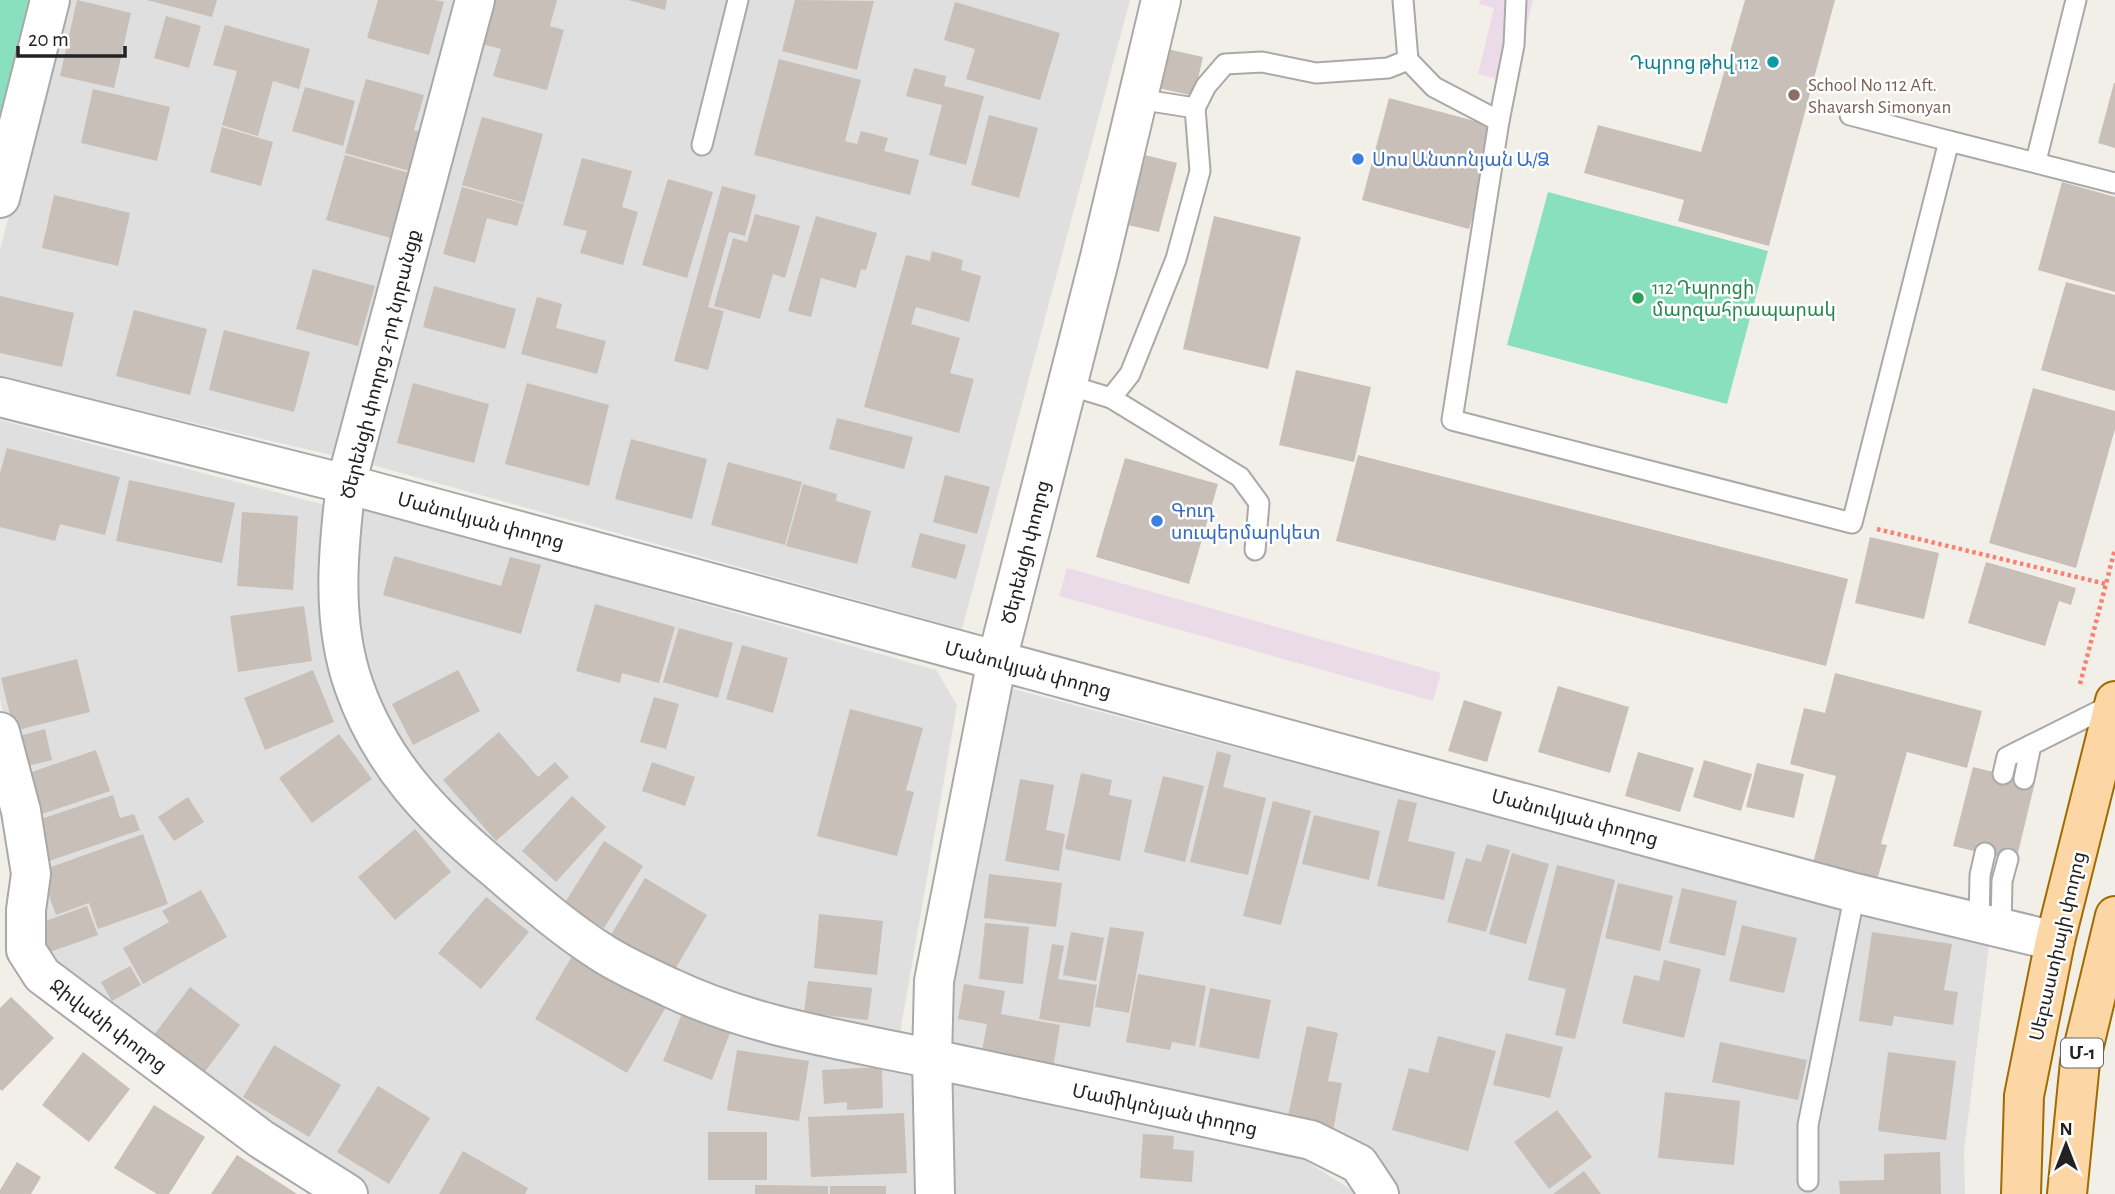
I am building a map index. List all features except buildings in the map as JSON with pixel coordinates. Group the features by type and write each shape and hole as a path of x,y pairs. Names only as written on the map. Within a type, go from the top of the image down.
{"main road":[{"name":"Սեբաստիայի փողոց","path":"2021,1194 2025,1096 2056,941 2115,702"},
{"name":"Մ-1","path":"2067,1194 2080,1062 2109,958 2115,916"}],"street":[{"path":"0,198 50,0"},
{"name":"Ծերենցի փողոց 2-րդ նրբանցք","path":"475,0 346,484 338,554 340,622 353,685 381,745 417,796 463,842 552,916 602,953 672,989 739,1015 808,1034 932,1058"},
{"name":"Ծերենցի փողոց","path":"934,1194 934,981 998,660 1161,0"},
{"name":"Մանուկյան փողոց","path":"0,397 346,484 1855,893 2056,941"},
{"name":"Ջիվանի փողոց","path":"0,732 21,811 31,874 26,910 26,950 42,975 261,1139 348,1194"},
{"name":"Մամիկոնյան փողոց","path":"932,1058 1311,1140 1359,1164 1379,1194"}],"lane":[{"path":"702,145 738,0"},
{"path":"1402,0 1408,60 1434,88 1499,121"},
{"path":"1516,0 1514,45 1499,121 1452,420 1852,523 1949,141"},
{"path":"2036,161 2076,0"},
{"path":"1111,398 1130,374 1176,259 1200,171 1195,108 1206,86 1225,64 1262,62 1316,73 1388,68 1408,60"},
{"path":"1138,99 1195,108"},
{"path":"1850,115 2115,183"},
{"path":"1068,385 1111,398 1240,477 1259,503 1255,550"},
{"path":"2003,774 2007,757 2115,702"},
{"path":"2025,779 2031,745"},
{"path":"1985,853 1980,875 1990,925"},
{"path":"1990,925 2008,859"},
{"path":"1808,1181 1808,1125 1855,893"}],"path":[{"path":"1852,523 2106,584"},
{"path":"2069,726 2115,549"}],"shaded area":[{"path":"64,0 462,0 340,457 0,378 0,250"},
{"path":"484,0 1130,0 962,629 365,463"},
{"path":"1480,0 1533,0 1513,83 1478,74 1494,8 1479,4"},
{"path":"0,420 325,505 346,706 572,946 913,1074 918,1194 366,1194 46,963 37,863 0,699"},
{"path":"361,506 936,670 957,705 900,1033 800,1021 667,980 520,877 396,746 352,638"},
{"path":"1067,568 1441,673 1433,701 1059,596"},
{"path":"1009,688 1989,946 1964,1152 1965,1194 1387,1194 1381,1157 1259,1119 949,1055 950,978"},
{"path":"949,1078 1295,1154 1358,1194 948,1194"}],"green space":[{"path":"0,0 29,0 0,117"},
{"name":"112 Դպրոցի մարզահրապարակ","path":"1548,192 1768,251 1727,404 1507,345"}],"place":[{"name":"Դպրոց թիվ 112","path":"1773,62"},
{"name":"School No 112 Aft. Shavarsh Simonyan","path":"1794,95"},
{"name":"Սոս Անտոնյան Ա/Ձ","path":"1358,159"},
{"name":"112 Դպրոցի մարզահրապարակ","path":"1638,298"},
{"name":"Գուդ սուպերմարկետ","path":"1157,521"}]}
